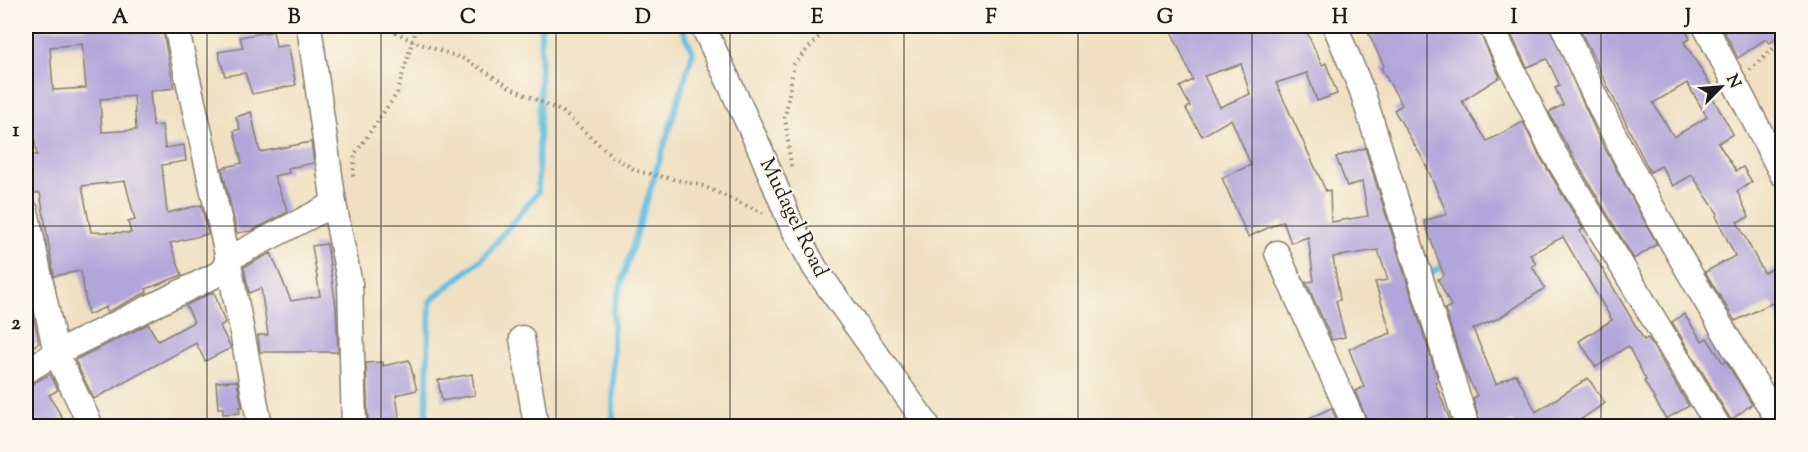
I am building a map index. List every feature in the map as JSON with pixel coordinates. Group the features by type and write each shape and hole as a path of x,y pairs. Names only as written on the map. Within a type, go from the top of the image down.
{"street":[{"path":"176,26 228,259 260,426"},
{"path":"309,26 334,204 350,284 354,426"},
{"name":"Mudagel Road","path":"703,26 760,149 791,224 826,286 928,426"},
{"path":"1335,26 1362,91 1467,426"},
{"path":"1491,26 1551,148 1718,426"},
{"path":"1563,26 1615,135 1695,285 1782,426"},
{"path":"1705,26 1782,174"},
{"path":"26,371 56,353 222,272 228,259 334,204"},
{"path":"26,211 56,353 91,426"},
{"path":"1277,253 1355,426"},
{"path":"522,338 536,426"}],"path":[{"path":"385,26 413,41 467,60 511,88 563,112 612,156 637,171 703,186 791,224"},
{"path":"334,204 349,193 355,154 397,93 417,26"},
{"path":"792,175 785,117 794,64 829,26"},
{"path":"1735,84 1782,40"}],"building":[{"path":"127,26 127,30 162,26 174,88 150,91 153,126 162,125 165,148 184,145 186,161 162,165 167,213 201,205 208,234 170,243 182,275 146,289 147,292 107,312 106,307 88,315 81,271 54,276 40,193 33,193 29,155 37,155 29,99 26,30","holes":["82,44 86,88 53,90 50,47","134,96 136,130 102,132 100,99","125,181 135,220 128,222 131,233 91,232 82,186"]},
{"path":"1169,26 1304,26 1322,65 1326,63 1337,94 1317,101 1307,73 1276,83 1326,191 1330,190 1331,222 1368,216 1362,182 1347,186 1336,157 1365,148 1438,380 1435,382 1452,426 1369,426 1355,391 1364,387 1349,349 1391,333 1375,282 1388,280 1378,250 1333,257 1340,300 1336,301 1345,337 1332,340 1306,282 1314,281 1308,237 1291,243 1283,221 1248,237 1222,178 1251,165 1231,119 1202,136 1186,109 1190,106 1180,87 1193,80","holes":["1241,64 1250,94 1220,107 1204,76"]},
{"path":"1365,26 1384,26 1387,32 1397,26 1477,26 1500,77 1462,101 1487,141 1523,122 1539,155 1583,229 1580,231 1644,340 1648,338 1689,406 1666,419 1644,381 1646,380 1628,346 1596,367 1579,341 1612,320 1563,237 1530,254 1536,264 1532,266 1545,288 1499,318 1473,329 1496,384 1516,374 1536,412 1588,378 1605,403 1571,426 1512,426 1515,425 1512,421 1502,426 1481,426 1473,398 1477,396 1464,370 1445,309 1451,306 1438,279 1444,276 1424,221 1447,214 1424,161 1394,110 1402,105 1381,68 1384,66"},
{"path":"1507,26 1549,26 1598,136 1657,244 1634,259 1549,112 1563,105 1555,88 1560,86 1547,59 1527,67"},
{"path":"1578,26 1684,26 1690,39 1684,42 1712,87 1708,89 1733,134 1718,143 1736,171 1743,167 1752,182 1737,191 1749,217 1737,222 1764,273 1778,266 1782,276 1782,326 1772,303 1735,321 1705,272 1735,256 1716,216 1718,214 1692,175 1673,186 1661,166 1650,172","holes":["1687,83 1707,117 1674,137 1653,103"]},
{"path":"1728,26 1782,26 1782,32 1770,43 1766,39 1738,58 1723,29"},
{"path":"273,31 276,47 288,45 296,85 252,94 245,73 225,76 218,52 243,48 240,37"},
{"path":"251,112 260,152 311,142 314,163 288,168 289,173 274,176 288,212 251,231 237,233 222,168 242,163 234,131 240,129 236,117"},
{"path":"327,244 336,307 338,352 260,352 258,335 268,335 261,288 249,293 244,267 271,253 291,301 320,296 312,246"},
{"path":"26,278 39,343 26,350"},
{"path":"214,292 225,323 220,326 231,348 205,361 196,343 94,399 75,360 148,324 158,341 194,322 186,305"},
{"path":"1684,314 1702,341 1707,338 1723,363 1726,361 1752,404 1731,420 1672,322"},
{"path":"409,360 417,390 396,395 400,423 368,426 366,363 383,362 383,366"},
{"path":"50,374 58,390 49,395 67,426 26,426 26,387"},
{"path":"472,374 475,395 442,401 438,380"},
{"path":"237,381 242,407 239,407 240,413 223,414 223,408 218,408 216,382"},
{"path":"1331,408 1340,426 1293,426"}],"waterway":[{"path":"429,426 426,412 430,301 482,259 538,192 541,30 543,26"},
{"path":"613,426 613,310 693,52 681,26"},
{"path":"1425,275 1448,264"}]}
